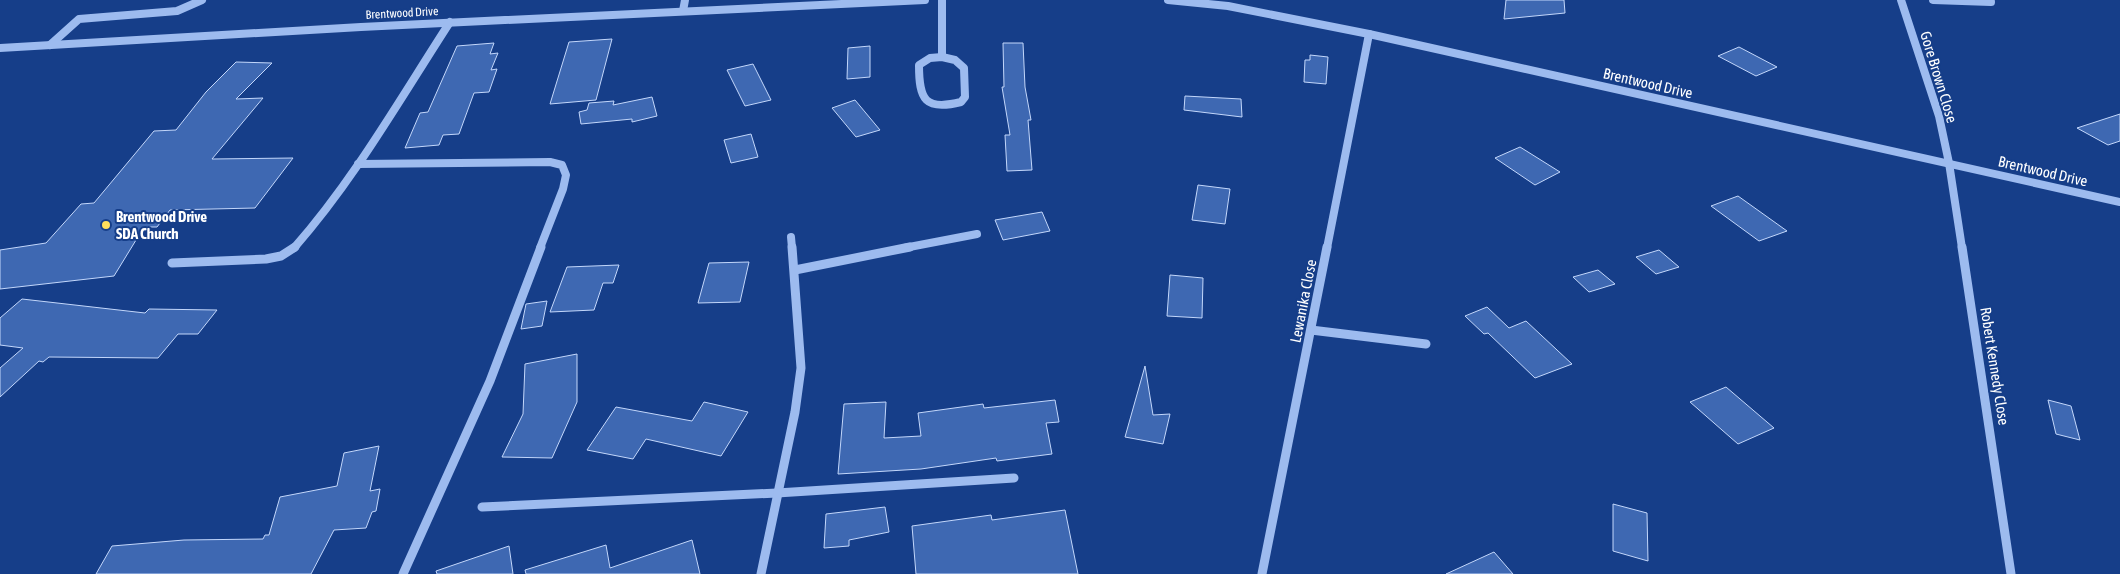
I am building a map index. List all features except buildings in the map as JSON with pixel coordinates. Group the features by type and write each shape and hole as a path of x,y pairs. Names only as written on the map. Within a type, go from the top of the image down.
{"street":[{"path":"50,45 79,19 176,11 202,0"},
{"path":"682,11 684,0"},
{"name":"Brentwood Drive","path":"0,48 450,22 925,0"},
{"path":"942,0 942,57"},
{"name":"Brentwood Drive","path":"1168,0 1228,6 1369,34 2120,202"},
{"name":"Gore Brown Close","path":"1901,0 1939,116 1948,163"},
{"path":"1933,0 1990,2"},
{"path":"172,263 281,256 293,249 308,232 358,164 450,22"},
{"name":"Lewanika Close","path":"1262,574 1369,34"},
{"path":"942,57 956,60 964,68 965,97 961,102 934,105 926,103 921,98 919,66 930,58 942,57"},
{"path":"358,164 550,162 562,165 566,175 563,189 490,381 403,574"},
{"name":"Robert Kennedy Close","path":"1948,163 2011,574"},
{"path":"795,270 977,234"},
{"path":"761,574 795,412 801,368 791,237"},
{"path":"1311,330 1426,344"},
{"path":"482,507 777,493 1014,478"}],"place":[{"name":"Brentwood Drive SDA Church","path":"106,225"}]}
